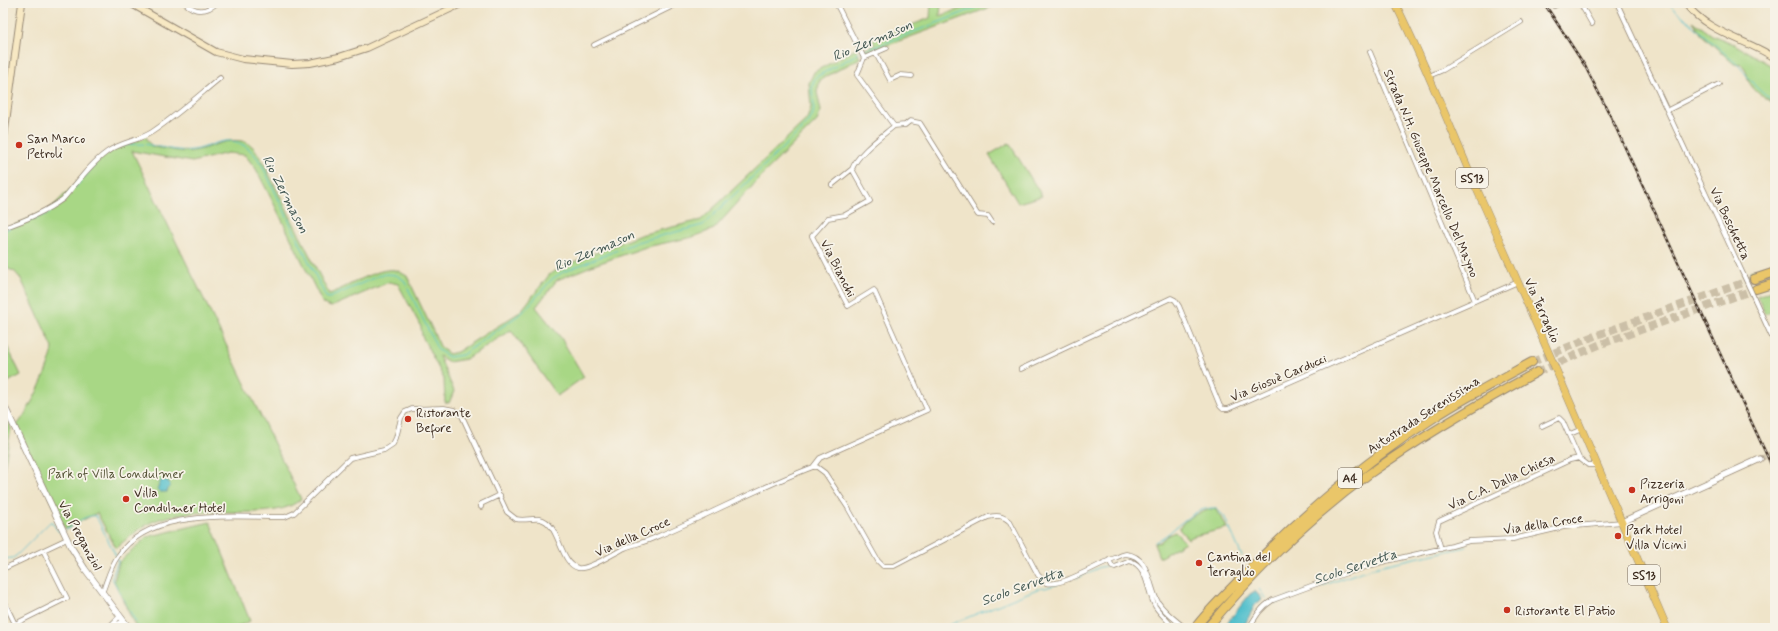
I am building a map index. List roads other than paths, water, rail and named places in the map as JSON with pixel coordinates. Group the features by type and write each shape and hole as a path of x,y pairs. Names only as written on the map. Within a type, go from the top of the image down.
{"highway":[{"path":"1754,279 1775,272"},
{"path":"1756,289 1775,283"},
{"name":"Autostrada Serenissima","path":"1195,628 1281,537 1321,501 1363,467 1434,417 1532,362"},
{"name":"Autostrada Serenissima","path":"1207,628 1247,583 1287,544 1326,509 1368,475 1438,428 1487,398 1537,372"}],"main road":[{"path":"3,144 22,3"},
{"path":"130,3 216,52 243,59 292,64 310,63 339,57 367,48 463,3"},
{"name":"Via Terraglio","path":"1395,3 1429,76 1463,159 1582,429 1667,628"},
{"path":"1685,3 1707,25 1775,58"}],"street":[{"path":"185,3 192,8 205,10 217,3"},
{"path":"594,45 671,7 675,3"},
{"path":"836,3 864,57 857,75 894,126"},
{"path":"1554,6 1560,3"},
{"path":"1580,3 1592,24"},
{"name":"Via Boschetta","path":"1617,3 1668,110 1775,344"},
{"path":"1429,76 1443,70 1521,22"},
{"path":"864,57 876,54 888,48"},
{"name":"Strada N.H. Giuseppe Marcello Del Mayno","path":"1370,52 1475,301"},
{"path":"876,54 890,80 901,75 912,76"},
{"path":"3,228 38,213 63,199 95,162 107,152 152,132 220,78"},
{"path":"1668,110 1719,84"},
{"path":"832,185 852,169 854,164 869,147 894,126 905,125 910,121 920,123 925,128 978,215 988,216 992,222"},
{"name":"Via Bianchi","path":"814,467 820,458 927,410 874,290 848,306 812,236 828,218 849,213 870,201 852,169"},
{"name":"Via Giosuè Carducci","path":"1020,368 1171,298 1176,300 1179,306 1220,406 1223,409 1228,409 1518,282"},
{"path":"1769,330 1775,328"},
{"name":"Via Preganziol","path":"3,403 65,536 85,569 129,628"},
{"name":"Via della Croce","path":"102,592 118,555 141,534 164,525 211,517 285,517 294,513 350,458 384,450 393,444 401,418 405,412 412,410 444,408 459,412 507,512 516,519 540,519 548,524 554,532 568,560 577,568 584,568 627,547 655,538 732,502 814,467"},
{"path":"1542,426 1559,418 1564,422 1579,458 1590,465 1597,465"},
{"path":"1570,434 1582,429"},
{"name":"Via C.A. Dalla Chiesa","path":"1441,549 1436,531 1439,521 1555,466 1579,458"},
{"path":"1622,522 1760,459"},
{"path":"814,467 825,473 848,508 878,561 883,566 894,566 988,517 998,515 1005,517 1010,522 1038,575 1046,583 1052,584 1066,580 1124,554 1134,556 1144,564 1159,603 1168,614 1185,628"},
{"path":"481,507 481,504 500,496"},
{"name":"Via della Croce","path":"1249,628 1257,614 1265,605 1273,600 1369,566 1469,541 1513,539 1564,528 1622,522"},
{"path":"3,569 44,550 65,536"},
{"path":"7,628 67,598 44,550"},
{"path":"1109,560 1115,568 1130,561 1139,566 1144,575 1156,608 1173,628"},
{"path":"3,599 15,624"},
{"path":"108,627 122,618"}],"water":[{"path":"162,479 168,481 170,485 167,492 160,492 157,489"},
{"path":"1255,591 1262,599 1255,605 1243,628 1223,628 1250,594"}],"waterway":[{"name":"Rio Zermason","path":"862,52 988,3"},
{"name":"Rio Zermason","path":"1668,3 1740,67 1756,87 1775,104"},
{"name":"Rio Zermason","path":"122,146 141,144 175,150 192,150 225,141 236,142 245,146 256,156 264,169 326,297 329,298 378,276 387,274 396,275 404,280 438,350 449,357 462,355 523,312 552,279 563,272 637,242 703,225 808,123 814,110 812,89 816,77 859,53"},
{"name":"Rio Zermason","path":"75,188 95,165"},
{"name":"Rio Zermason","path":"29,220 48,214 63,201"},
{"name":"Rio Zermason","path":"3,232 11,227"},
{"name":"Scolo Servetta","path":"1155,542 1190,516 1206,509 1215,508 1224,516 1242,556"},
{"name":"Scolo Servetta","path":"66,530 84,518 96,516 116,556"},
{"name":"Scolo Servetta","path":"3,559 13,558 17,555 50,522 52,522 58,531 61,532"},
{"name":"Scolo Servetta","path":"1276,604 1285,599 1378,566 1466,547"},
{"name":"Scolo Servetta","path":"117,559 118,561 112,578 139,628"},
{"name":"Scolo Servetta","path":"1077,578 1100,567 1109,566"},
{"name":"Scolo Servetta","path":"942,628 1042,587 1045,588 1058,584"},
{"name":"Scolo Servetta","path":"1259,589 1265,598"}],"tunnel":[{"path":"1532,362 1597,335 1754,279"},
{"path":"1537,372 1601,344 1756,289"},
{"path":"1760,459 1773,453"}],"railway":[{"path":"1544,3 1585,66 1611,117 1775,473"}],"place":[{"name":"San Marco Petroli","path":"19,145"},
{"name":"Ristorante Before","path":"408,419"},
{"name":"Pizzeria Arrigoni","path":"1632,490"},
{"name":"Villa Condulmer Hotel","path":"126,499"},
{"name":"Park Hotel Villa Vicini","path":"1618,536"},
{"name":"Cantina del Terraglio","path":"1199,563"},
{"name":"Ristorante El Patio","path":"1507,610"}],"park label":[{"name":"Park of Villa Condulmer","path":"116,473"}]}
